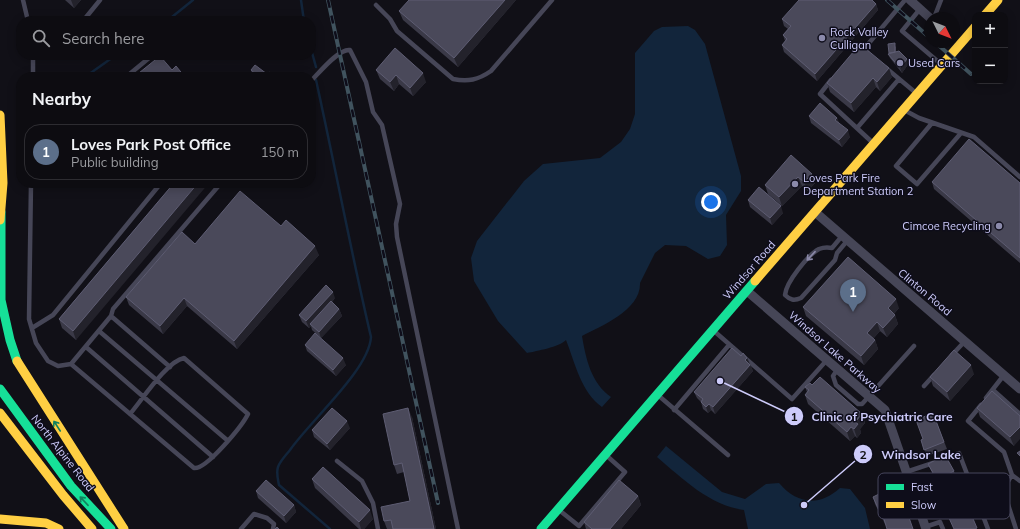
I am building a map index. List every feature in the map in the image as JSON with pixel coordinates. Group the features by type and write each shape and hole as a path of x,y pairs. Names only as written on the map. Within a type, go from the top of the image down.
{"street":[{"path":"910,0 924,13"},
{"path":"988,12 998,0"},
{"name":"Windsor Road","path":"960,39 972,29"},
{"name":"Windsor Road","path":"541,529 917,95 942,65 953,48"},
{"path":"0,115 3,184 0,222"},
{"path":"1,212 1,300 10,340 19,364 124,529"},
{"name":"Clinton Road","path":"816,212 844,239 1020,389"},
{"name":"Windsor Lake Parkway","path":"747,291 826,361 885,410 906,472"},
{"name":"North Alpine Road","path":"0,389 71,486 111,529"},
{"path":"1,414 63,495 92,529"},
{"path":"0,518 46,523 59,529"}],"lane":[{"path":"23,0 27,16"},
{"path":"86,16 100,0"},
{"path":"376,5 390,19 397,31 453,79 462,81 481,78 491,71 552,0"},
{"path":"856,52 864,49 905,0"},
{"path":"936,12 941,0"},
{"path":"920,9 902,31 942,65"},
{"path":"864,49 870,54"},
{"path":"316,76 340,52 350,50 366,82 373,112 382,125 400,204 396,224 397,237 458,529"},
{"path":"33,60 33,72"},
{"path":"132,72 147,60"},
{"path":"881,64 917,95"},
{"path":"835,76 820,94 874,144"},
{"path":"857,128 899,79"},
{"path":"904,110 918,118 974,137 1020,177"},
{"path":"932,123 896,166 917,184 961,133"},
{"path":"31,188 29,319 36,343 48,361 58,366 71,364 111,316 114,306 217,188"},
{"path":"32,328 53,315 157,188"},
{"path":"844,239 835,260 801,298 796,301 789,299 785,295 785,287 815,252 826,247 832,248 844,239"},
{"path":"111,316 170,367"},
{"path":"713,330 792,399 826,361"},
{"path":"99,331 227,440"},
{"path":"949,358 965,341"},
{"path":"674,410 729,345"},
{"path":"869,397 914,346"},
{"path":"86,347 213,457"},
{"path":"71,364 130,414 194,468 202,468 248,416 247,413 185,358 177,360 170,367 130,414"},
{"path":"924,386 939,369"},
{"path":"1004,376 968,421 1004,452 1012,475 1020,482"},
{"path":"993,390 1020,414"},
{"path":"658,394 674,410 728,455"},
{"path":"906,472 959,453 967,473"},
{"path":"558,509 579,526 625,472 606,455"},
{"path":"337,461 362,481 373,503 378,529"},
{"path":"1010,511 1016,529"},
{"path":"241,529 254,514 266,518 274,524 273,529"},
{"path":"984,519 988,529"},
{"path":"926,528 940,522 943,529"}],"water":[{"path":"688,26 695,30 705,44 741,176 741,191 726,215 727,245 720,256 708,259 686,246 665,245 655,253 640,283 639,293 627,309 609,322 582,336 590,370 599,385 611,397 602,407 595,401 584,385 566,340 553,347 527,353 498,321 474,281 471,258 477,241 524,181 543,164 600,158 621,142 630,129 635,114 635,53 654,31 662,27"},
{"path":"666,446 722,492 745,499 766,484 779,483 793,495 801,499 808,500 824,498 840,488 850,489 865,508 870,529 748,529 744,510 719,503 708,497 697,490 657,457"}],"building":[{"path":"409,0 505,0 454,58 399,11"},
{"name":"Rock Valley Culligan","path":"799,0 872,0 876,4 815,74 782,45 787,39 783,35 791,26 782,19"},
{"path":"895,43 895,52 889,53 888,44"},
{"path":"860,44 889,68 877,82 873,78 851,103 827,83"},
{"path":"395,48 423,73 410,88 396,75 390,82 376,70"},
{"path":"899,51 907,59 900,68 888,54"},
{"path":"155,60 163,60 172,70 176,66 181,72 140,72"},
{"path":"255,65 264,72 253,72 251,70"},
{"path":"820,103 837,118 835,120 848,130 839,140 809,116"},
{"name":"Cimcoe Recycling","path":"969,139 1020,183 1020,258 932,182"},
{"path":"791,155 812,174 804,182 798,177 779,197 765,185"},
{"path":"759,187 781,206 770,218 748,200"},
{"path":"170,188 194,188 73,331 59,319"},
{"path":"240,191 281,226 286,220 315,246 234,341 184,298 160,326 126,297 182,232 195,244"},
{"path":"848,257 896,299 888,308 895,315 883,328 877,322 867,333 875,340 861,356 803,307"},
{"path":"326,285 333,292 306,321 299,315"},
{"path":"331,301 339,309 319,332 310,324"},
{"path":"315,333 343,358 333,370 305,345"},
{"path":"732,348 741,356 743,353 747,358 745,360 750,365 713,407 709,404 706,407 701,402 703,399 694,392"},
{"path":"954,350 971,365 947,392 930,377"},
{"path":"820,377 862,414 855,422 858,424 854,429 851,427 847,432 805,395 809,390 805,387 810,383 812,385"},
{"path":"992,391 1020,416 1020,427 1010,437 977,408"},
{"path":"332,408 347,421 327,444 312,430"},
{"path":"408,408 434,529 393,529 391,520 384,521 381,507 410,501 402,463 394,465 383,414"},
{"path":"933,413 944,442 924,450 921,440 923,439 916,420"},
{"path":"945,455 954,471 950,473 933,473 928,464"},
{"path":"323,467 370,510 359,522 312,479"},
{"path":"266,480 294,505 284,516 256,491"},
{"path":"619,480 638,496 610,529 592,529 584,522"},
{"path":"878,494 878,508 873,497"},
{"path":"884,519 909,519 913,529 887,529"},
{"path":"949,519 973,519 977,528 975,529 954,529"}],"waterway":[{"path":"173,16 193,0"},
{"path":"301,0 303,16"},
{"path":"92,72 109,60"},
{"path":"314,60 316,67"},
{"path":"316,80 371,337 368,350 350,380 283,458 277,469 277,474 279,485 330,529"}],"railway":[{"path":"328,0 438,503"},
{"path":"887,0 924,33"},
{"path":"942,48 971,74"}],"traffic: fast":[{"path":"1,212 1,300 10,340 17,361"},
{"path":"541,529 755,281"},
{"path":"0,389 71,486 111,529"}],"traffic: slow":[{"path":"988,12 998,0"},
{"path":"755,281 972,30"},
{"path":"0,115 3,183 0,220"},
{"path":"17,361 124,529"},
{"path":"0,413 63,495 92,529"},
{"path":"0,519 46,523 59,529"}],"place":[{"name":"Rock Valley Culligan","path":"822,38"},
{"name":"Used Cars","path":"900,63"},
{"name":"Loves Park Fire Department Station 2","path":"795,184"},
{"name":"Cimcoe Recycling","path":"999,226"},
{"name":"Loves Park Post Office","path":"853,312"},
{"name":"Clinic of Psychiatric Care","path":"720,381"},
{"name":"Windsor Lake","path":"804,505"}]}
